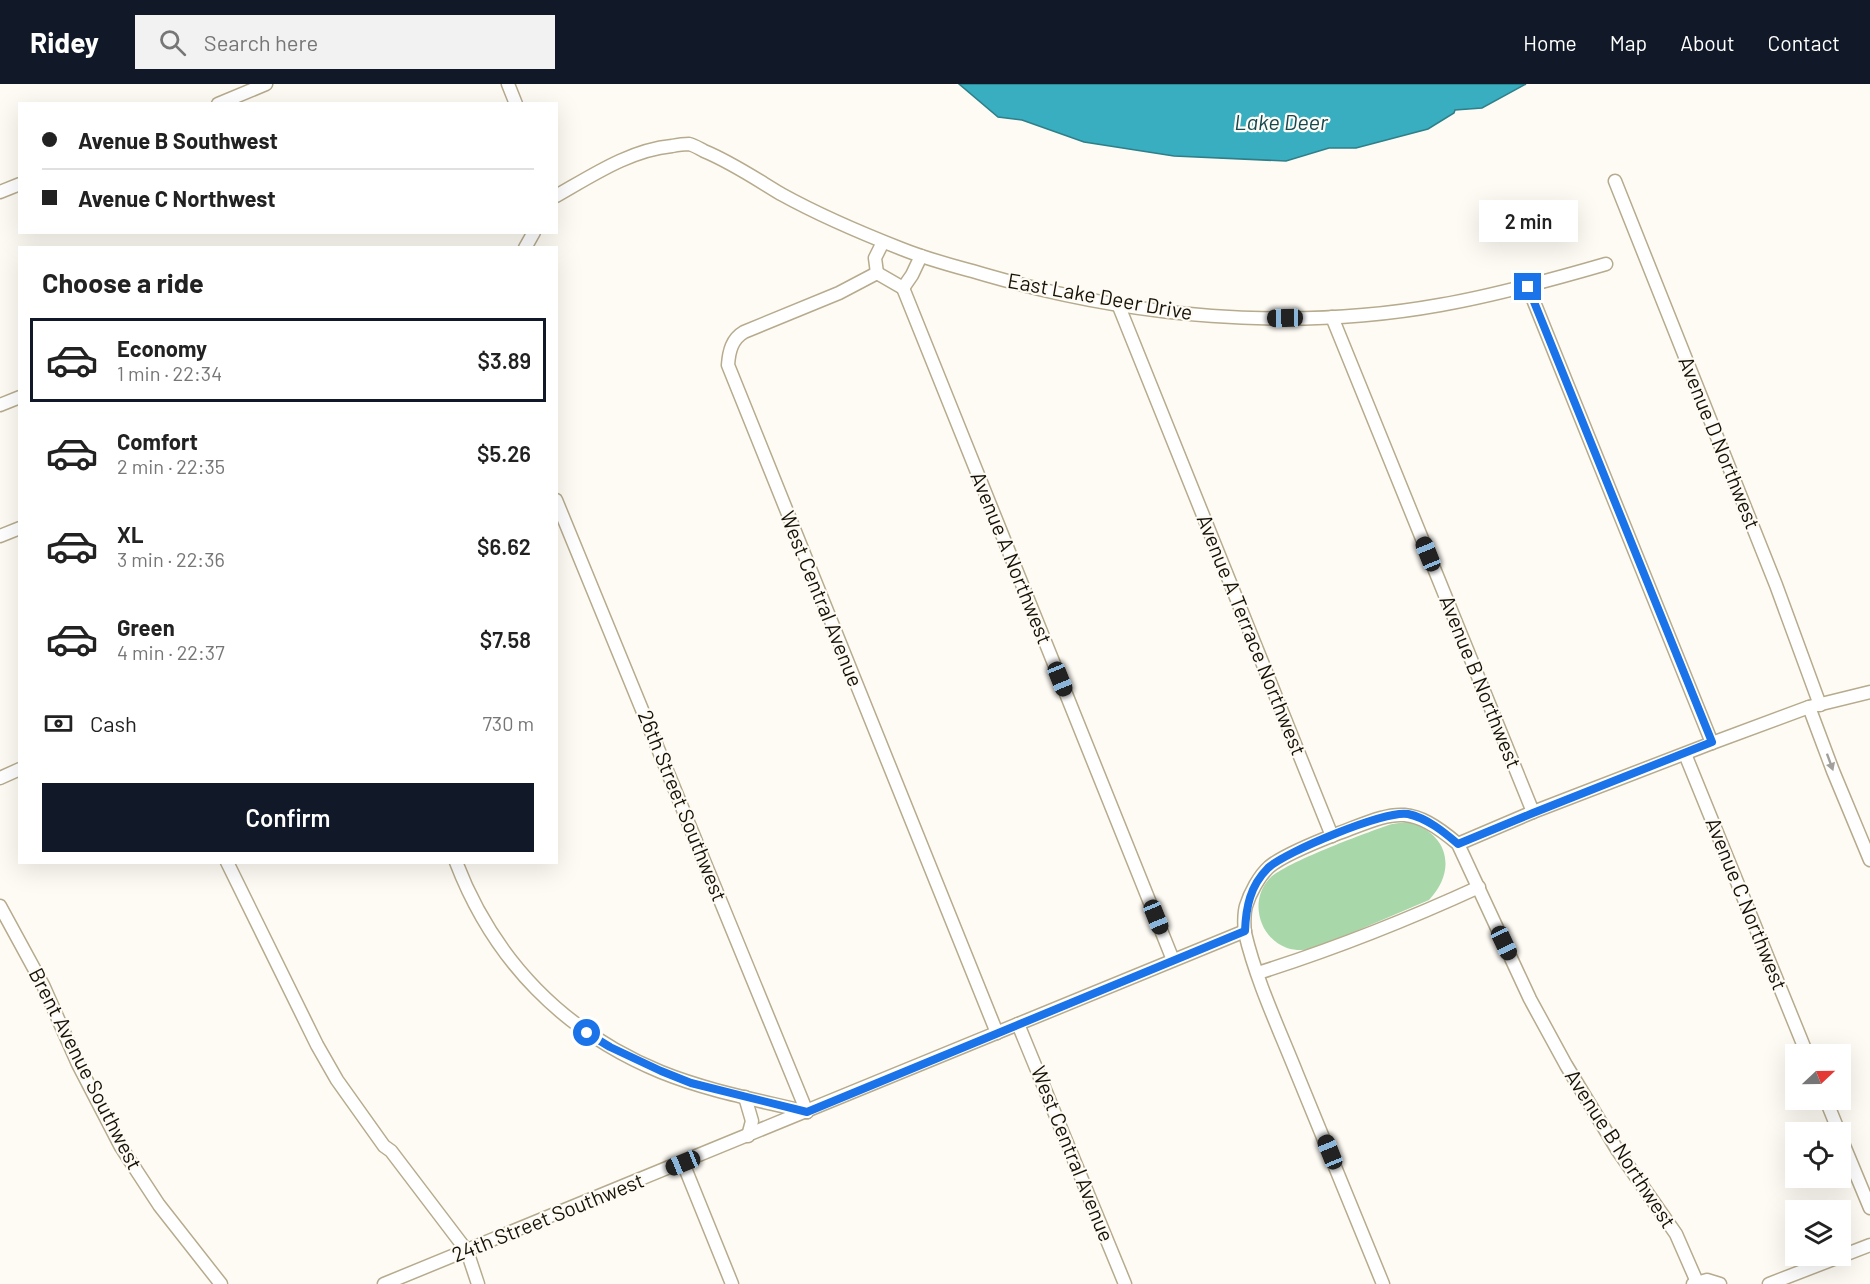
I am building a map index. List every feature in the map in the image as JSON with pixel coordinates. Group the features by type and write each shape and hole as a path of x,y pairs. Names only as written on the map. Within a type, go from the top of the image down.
{"street":[{"path":"223,102 266,84"},
{"path":"508,84 515,102"},
{"name":"East Lake Deer Drive","path":"558,195 603,169 626,159 663,147 688,144 715,155 785,195 883,242 921,256 1026,286 1118,304 1241,318 1332,317 1437,305 1528,287 1606,264"},
{"name":"Avenue D Northwest","path":"1615,182 1776,585 1815,706 1833,771 1870,860"},
{"path":"0,192 18,185"},
{"path":"883,242 875,258 877,273 903,288 921,256"},
{"name":"West Central Avenue","path":"877,273 847,289 739,335 729,351 728,365 997,1032"},
{"path":"1528,287 1712,742"},
{"name":"Avenue A Northwest","path":"903,288 1173,960"},
{"name":"Avenue A Terrace Northwest","path":"1118,304 1332,836"},
{"name":"Avenue B Northwest","path":"1332,317 1533,813"},
{"path":"0,405 18,398"},
{"name":"26th Street Southwest","path":"558,505 807,1112"},
{"path":"0,536 18,529"},
{"path":"1383,1284 1280,1032 1245,931 1246,907 1260,878 1269,867 1332,836 1383,816 1408,814 1436,827 1458,844 1712,742 1815,706 1870,692"},
{"name":"Avenue C Northwest","path":"1685,754 1804,1044"},
{"path":"0,778 18,770"},
{"name":"Avenue B Northwest","path":"1458,844 1530,999 1566,1065 1618,1150 1676,1233 1695,1283"},
{"path":"228,864 260,926 301,1015 337,1080 384,1146 391,1151 467,1251 478,1284"},
{"path":"457,864 487,927 516,968 543,997 587,1033 610,1047 691,1083 807,1112"},
{"path":"1258,973 1318,954 1424,912 1479,887"},
{"name":"Brent Avenue Southwest","path":"0,906 43,985 78,1064 121,1147 159,1204 221,1284"},
{"name":"24th Street Southwest","path":"384,1284 1245,931"},
{"name":"West Central Avenue","path":"1018,1024 1125,1284"},
{"path":"745,1097 752,1121 748,1136"},
{"path":"1851,1161 1870,1208"},
{"path":"683,1163 732,1284"},
{"path":"1769,1284 1870,1245"},
{"path":"1695,1283 1707,1280 1720,1284"}],"green space":[{"path":"1408,822 1422,827 1433,835 1444,854 1443,877 1438,889 1429,900 1314,949 1287,948 1270,936 1260,918 1259,908 1259,898 1269,879 1324,850 1389,825"}],"water":[{"name":"Lake Deer","path":"959,84 1526,84 1482,108 1455,110 1454,113 1428,129 1356,148 1329,148 1286,161 1174,156 1084,142 1022,120 998,117"}],"route":[{"path":"587,1033 610,1047 691,1083 807,1112 1245,931 1246,907 1260,878 1269,867 1332,836 1383,816 1408,814 1436,827 1458,844 1712,742 1528,287"}]}
